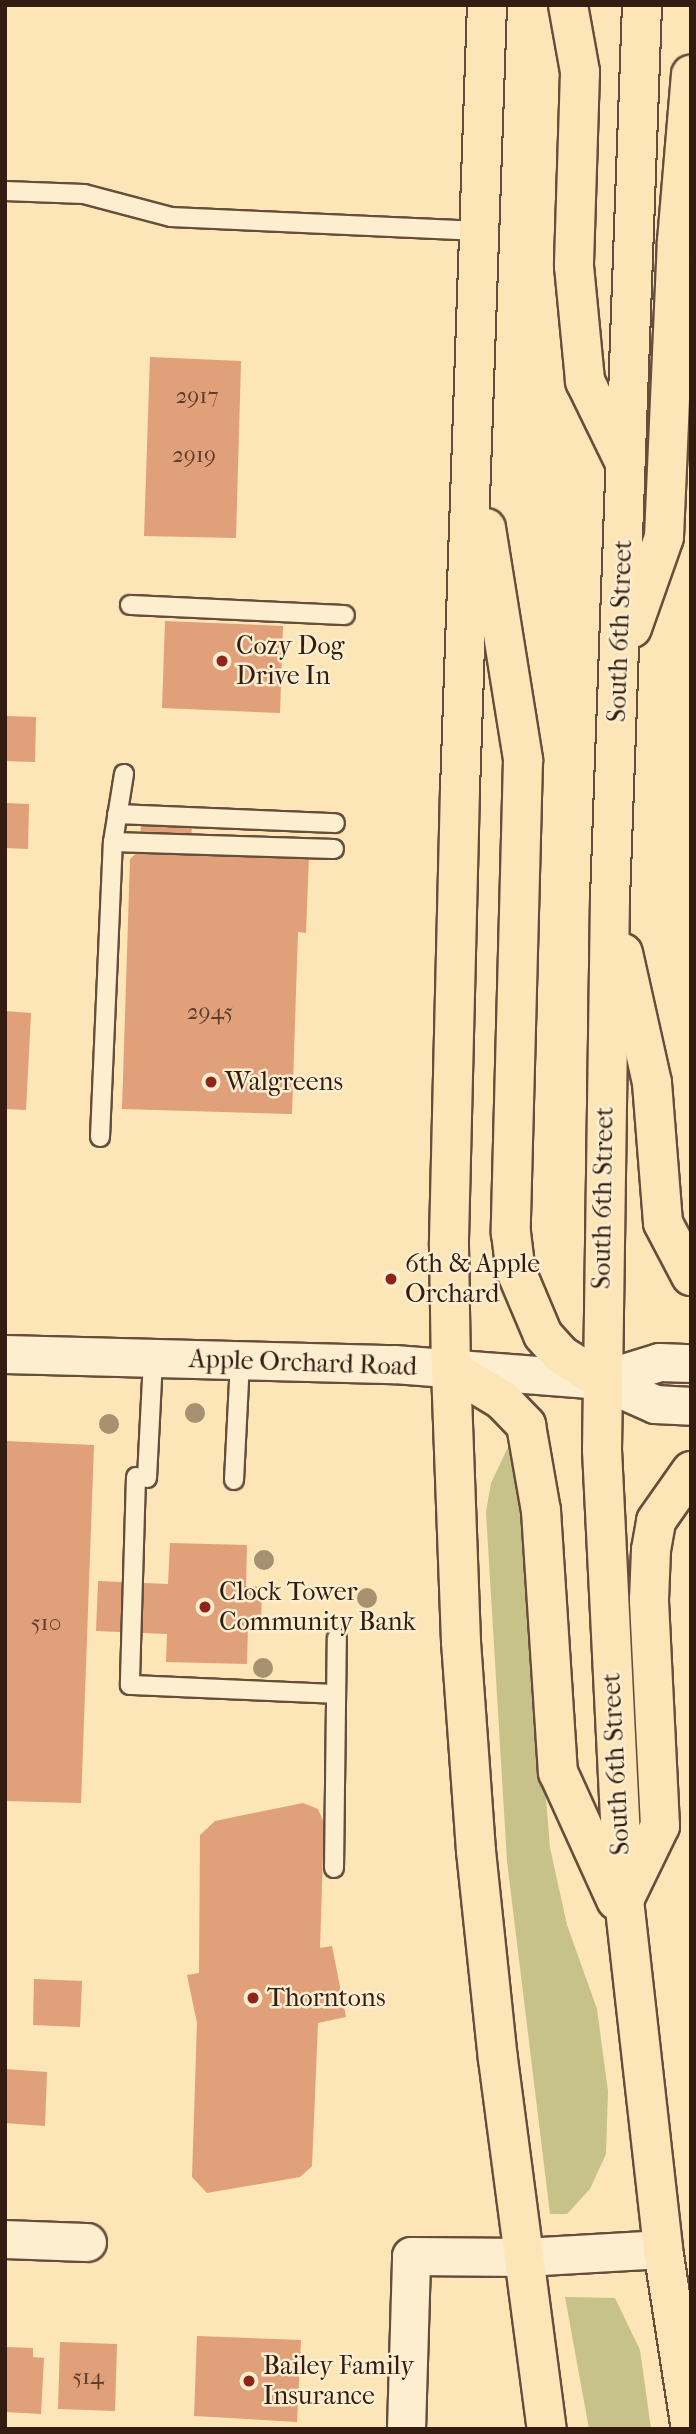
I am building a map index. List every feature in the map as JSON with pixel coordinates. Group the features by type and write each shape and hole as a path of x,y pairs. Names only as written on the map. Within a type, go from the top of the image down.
{"main road":[{"path":"487,5 450,1191 451,1369 461,1642 476,1852 547,2429"},
{"path":"568,5 580,72 574,266 585,381 626,466"},
{"name":"South 6th Street","path":"642,5 610,898 601,1380 605,1574 625,1912 663,2249 691,2429"},
{"path":"619,667 664,537 677,241 691,75"},
{"path":"472,438 523,760 511,1233 516,1271 543,1335 561,1355 601,1380"},
{"path":"610,898 652,1083 663,1223 691,1276"},
{"path":"451,1369 502,1401 526,1425 541,1511 558,1772 625,1912"},
{"path":"625,1912 660,1826 649,1600 651,1550 656,1521 691,1471"}],"street":[{"name":"Apple Orchard Road","path":"5,1354 451,1369 601,1380 655,1404 691,1406"},
{"name":"Apple Orchard Road","path":"601,1380 659,1362 691,1363"},
{"path":"5,2239 87,2242"},
{"path":"405,2429 411,2256 524,2257 663,2249"}],"lane":[{"path":"5,191 84,194 171,218 480,231"},
{"path":"130,605 345,615"},
{"path":"100,1138 113,842 124,774"},
{"path":"117,814 335,823"},
{"path":"113,842 334,849"},
{"path":"153,1358 141,1477 130,1685 336,1694"},
{"path":"234,1480 240,1361"},
{"path":"334,1868 337,1637"}],"shaded area":[{"path":"509,1445 518,1452 550,1848 567,1925 597,2009 608,2091 606,2154 590,2189 567,2214 550,2214 507,1861 486,1512 491,1483"},
{"path":"565,2297 615,2298 640,2350 651,2429 589,2429"}],"building":[{"path":"150,357 241,361 236,538 144,536"},
{"path":"165,621 283,626 280,713 162,708"},
{"path":"5,716 36,717 35,762 5,761"},
{"path":"5,803 29,804 28,849 5,848"},
{"path":"141,821 192,822 191,851 309,856 306,933 298,932 292,1114 122,1109 130,859 140,850"},
{"path":"5,1011 31,1013 26,1110 5,1109"},
{"path":"5,1441 94,1445 81,1803 5,1801"},
{"path":"170,1543 247,1545 246,1586 262,1587 261,1624 248,1624 247,1664 166,1662 167,1634 96,1631 98,1581 168,1584"},
{"path":"303,1803 318,1809 324,1823 320,1948 332,1946 346,2017 318,2023 312,2166 300,2177 207,2193 192,2177 197,2023 187,1975 199,1973 200,1835 215,1821"},
{"path":"34,1979 82,1981 80,2027 33,2025"},
{"path":"5,2069 47,2072 45,2126 5,2123"},
{"path":"197,2336 301,2340 297,2422 194,2416"},
{"path":"60,2342 117,2344 115,2411 58,2409"},
{"path":"5,2347 33,2348 33,2357 44,2358 41,2414 5,2412"}],"place":[{"name":"Cozy Dog Drive In","path":"222,661"},
{"name":"Walgreens","path":"211,1082"},
{"name":"6th & Apple Orchard","path":"391,1279"},
{"name":"Clock Tower Community Bank","path":"205,1607"},
{"name":"Thorntons","path":"253,1998"},
{"name":"Bailey Family Insurance","path":"249,2381"}]}
